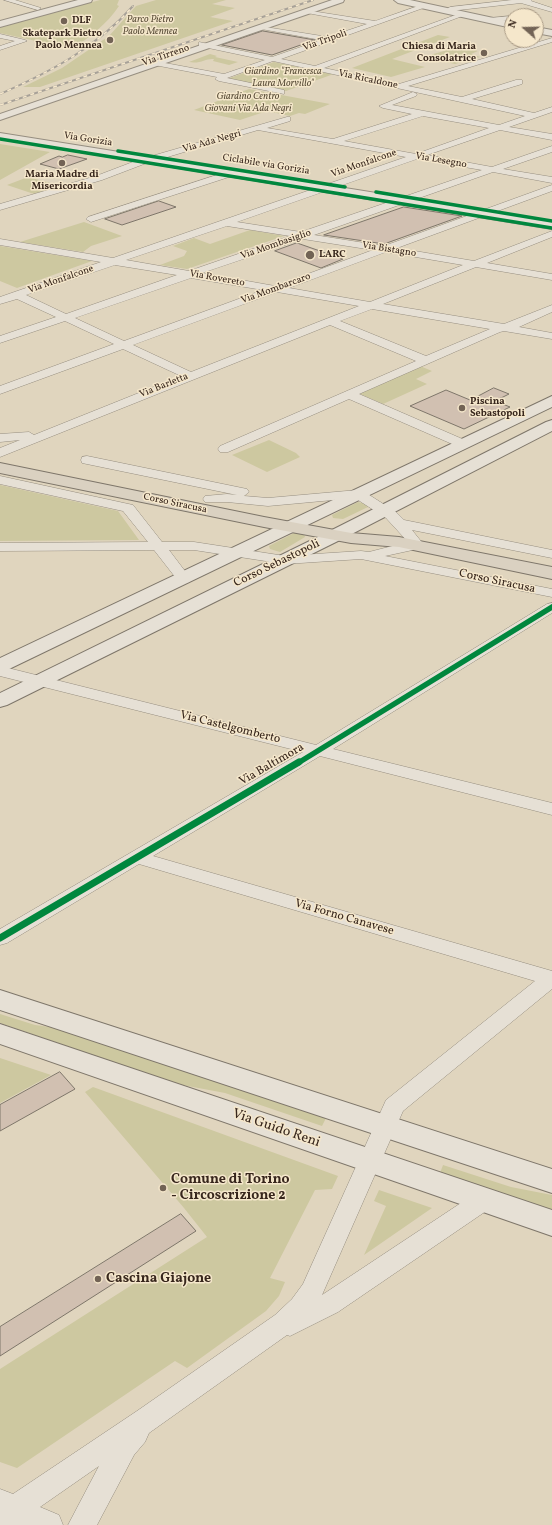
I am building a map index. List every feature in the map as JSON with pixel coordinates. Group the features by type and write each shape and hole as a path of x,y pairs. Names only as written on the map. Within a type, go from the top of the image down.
{"main road":[{"name":"Corso Siracusa","path":"1,456 308,519 346,534"},
{"name":"Corso Siracusa","path":"1,456 291,527 417,545 552,573"}],"street":[{"path":"7,0 38,8"},
{"path":"0,18 69,0"},
{"path":"0,24 88,0"},
{"name":"Via Tirreno","path":"0,116 332,0"},
{"name":"Via Tirreno","path":"205,44 340,0"},
{"name":"Via Tripoli","path":"398,0 504,23"},
{"path":"520,0 552,10"},
{"path":"442,9 529,0"},
{"name":"Via Tripoli","path":"225,76 424,6"},
{"name":"Via Tirreno","path":"307,11 419,31"},
{"path":"316,68 375,48 463,14"},
{"path":"490,20 504,19"},
{"name":"Via Tirreno","path":"261,27 347,43"},
{"path":"0,36 23,41 0,48"},
{"path":"400,86 552,40"},
{"name":"Via Ricaldone","path":"205,44 533,115"},
{"path":"361,45 375,48"},
{"path":"153,62 225,76"},
{"name":"Via Tirreno","path":"0,112 153,62"},
{"path":"225,76 219,79 281,92"},
{"path":"462,100 519,82"},
{"path":"413,94 383,106 552,137"},
{"name":"Via Monfalcone","path":"0,301 552,108"},
{"path":"332,142 422,113"},
{"name":"Via Ada Negri","path":"0,207 287,119"},
{"name":"Via Lesegno","path":"258,129 552,180"},
{"name":"Via Gorizia","path":"0,136 552,225"},
{"name":"Via Mombasiglio","path":"0,340 552,149"},
{"name":"Via Gorizia","path":"91,219 232,173"},
{"name":"Via Mombarcaro","path":"0,390 552,188"},
{"name":"Via Bistagno","path":"225,223 552,277"},
{"name":"Via Barletta","path":"1,456 43,435 552,234"},
{"name":"Via Rovereto","path":"0,242 552,336"},
{"path":"17,295 191,376"},
{"path":"224,449 552,308"},
{"path":"329,321 427,361"},
{"path":"349,394 464,444"},
{"path":"0,666 184,579 552,401"},
{"name":"Corso Sebastopoli","path":"0,701 285,560 346,534 384,510 552,425"},
{"path":"0,438 43,435"},
{"path":"87,460 235,490 264,497 268,502"},
{"name":"Corso Siracusa","path":"0,480 128,508 184,579"},
{"path":"358,494 384,510 399,523 417,545"},
{"name":"Corso Siracusa","path":"210,499 227,498 268,502 358,494"},
{"path":"399,523 552,554"},
{"name":"Corso Siracusa","path":"346,534 365,546 371,555"},
{"name":"Corso Siracusa","path":"371,555 386,550 417,545"},
{"name":"Corso Siracusa","path":"0,547 194,546 285,560 350,555 371,555 552,593"},
{"name":"Via Baltimora","path":"0,938 319,750 552,607"},
{"name":"Via Castelgomberto","path":"0,671 552,809"},
{"name":"Via Forno Canavese","path":"137,857 552,979"},
{"path":"5,1511 146,1420 253,1346 284,1323 301,1307 312,1291 394,1106 552,979"},
{"path":"0,1000 552,1182"},
{"name":"Via Guido Reni","path":"0,1034 370,1162 552,1223"},
{"path":"253,1346 329,1304 484,1200"},
{"path":"82,1525 125,1446 146,1420"},
{"path":"5,1511 49,1525"}],"green space":[{"name":"DLF","path":"100,0 119,0 117,5 119,6 98,30 72,49 0,33 0,27"},
{"name":"Parco Pietro Paolo Mennea","path":"156,0 226,0 212,4 235,8 210,17 233,21 40,87 23,87 62,68 109,36 136,6"},
{"path":"438,35 450,37 392,59 425,67 391,77 352,68"},
{"path":"458,47 478,51 471,54 480,57 455,64 423,57"},
{"path":"210,54 217,56 215,57 238,62 229,65 213,61 214,59 211,59 189,62"},
{"name":"Giardino \"Francesca Laura Morvillo\"","path":"274,62 332,74 286,91 227,79"},
{"name":"Giardino Centro Giovani Via Ada Negri","path":"249,89 330,104 305,114 299,113 290,116 267,111 240,120 194,110"},
{"path":"0,144 50,152 0,180"},
{"path":"28,177 61,186 34,194 7,185"},
{"path":"84,222 122,236 91,246 83,252 20,242"},
{"path":"250,230 284,236 187,269 160,265 184,256 187,251 173,246 194,238 210,244"},
{"path":"0,246 92,261 17,288 0,281"},
{"path":"420,366 432,371 416,379 427,384 383,404 358,393"},
{"path":"269,440 296,453 300,457 267,472 232,455"},
{"path":"0,485 118,511 139,540 0,541"},
{"path":"358,502 367,504 368,507 343,519 333,518 332,515"},
{"path":"294,533 304,534 305,537 280,552 270,549 269,546"},
{"path":"0,1014 35,1025 65,1029 327,1116 322,1126 225,1093 177,1084 0,1023"},
{"path":"0,1058 51,1075 0,1103"},
{"path":"93,1087 338,1176 332,1189 315,1190 270,1278 285,1282 279,1296 266,1311 187,1368 175,1361 17,1468 0,1462 0,1369 207,1237 85,1092"},
{"path":"443,1165 511,1187 552,1195 552,1211 440,1173"},
{"path":"379,1190 432,1208 364,1255 386,1206 374,1201"}],"building":[{"path":"263,31 315,40 272,55 222,45"},
{"name":"Maria Madre di Misericordia","path":"68,155 87,159 59,169 40,164 59,156 62,157"},
{"path":"159,201 176,207 122,225 105,219"},
{"path":"404,207 462,216 384,244 324,235"},
{"name":"LARC","path":"297,243 343,259 321,268 275,251"},
{"name":"Piscina Sebastopoli","path":"494,388 509,394 495,401 510,407 464,429 410,406 446,390 470,400"},
{"path":"60,1072 75,1089 0,1131 0,1105"},
{"name":"Cascina Giajone","path":"181,1214 196,1231 0,1356 0,1327"}],"railway":[{"path":"0,105 313,0"},
{"path":"0,94 37,77 71,58 104,34 133,6"}],"cycle path":[{"path":"0,139 552,228"},
{"name":"Ciclabile via Gorizia","path":"118,151 345,187"},
{"path":"376,192 552,221"},
{"path":"0,938 319,750 552,607"}],"place":[{"name":"DLF","path":"64,21"},
{"name":"Skatepark Pietro Paolo Mennea","path":"110,40"},
{"name":"Chiesa di Maria Consolatrice","path":"484,53"},
{"name":"Maria Madre di Misericordia","path":"62,163"},
{"name":"LARC","path":"310,255"},
{"name":"Piscina Sebastopoli","path":"462,408"},
{"name":"Comune di Torino - Circoscrizione 2","path":"163,1188"},
{"name":"Cascina Giajone","path":"98,1279"}]}
